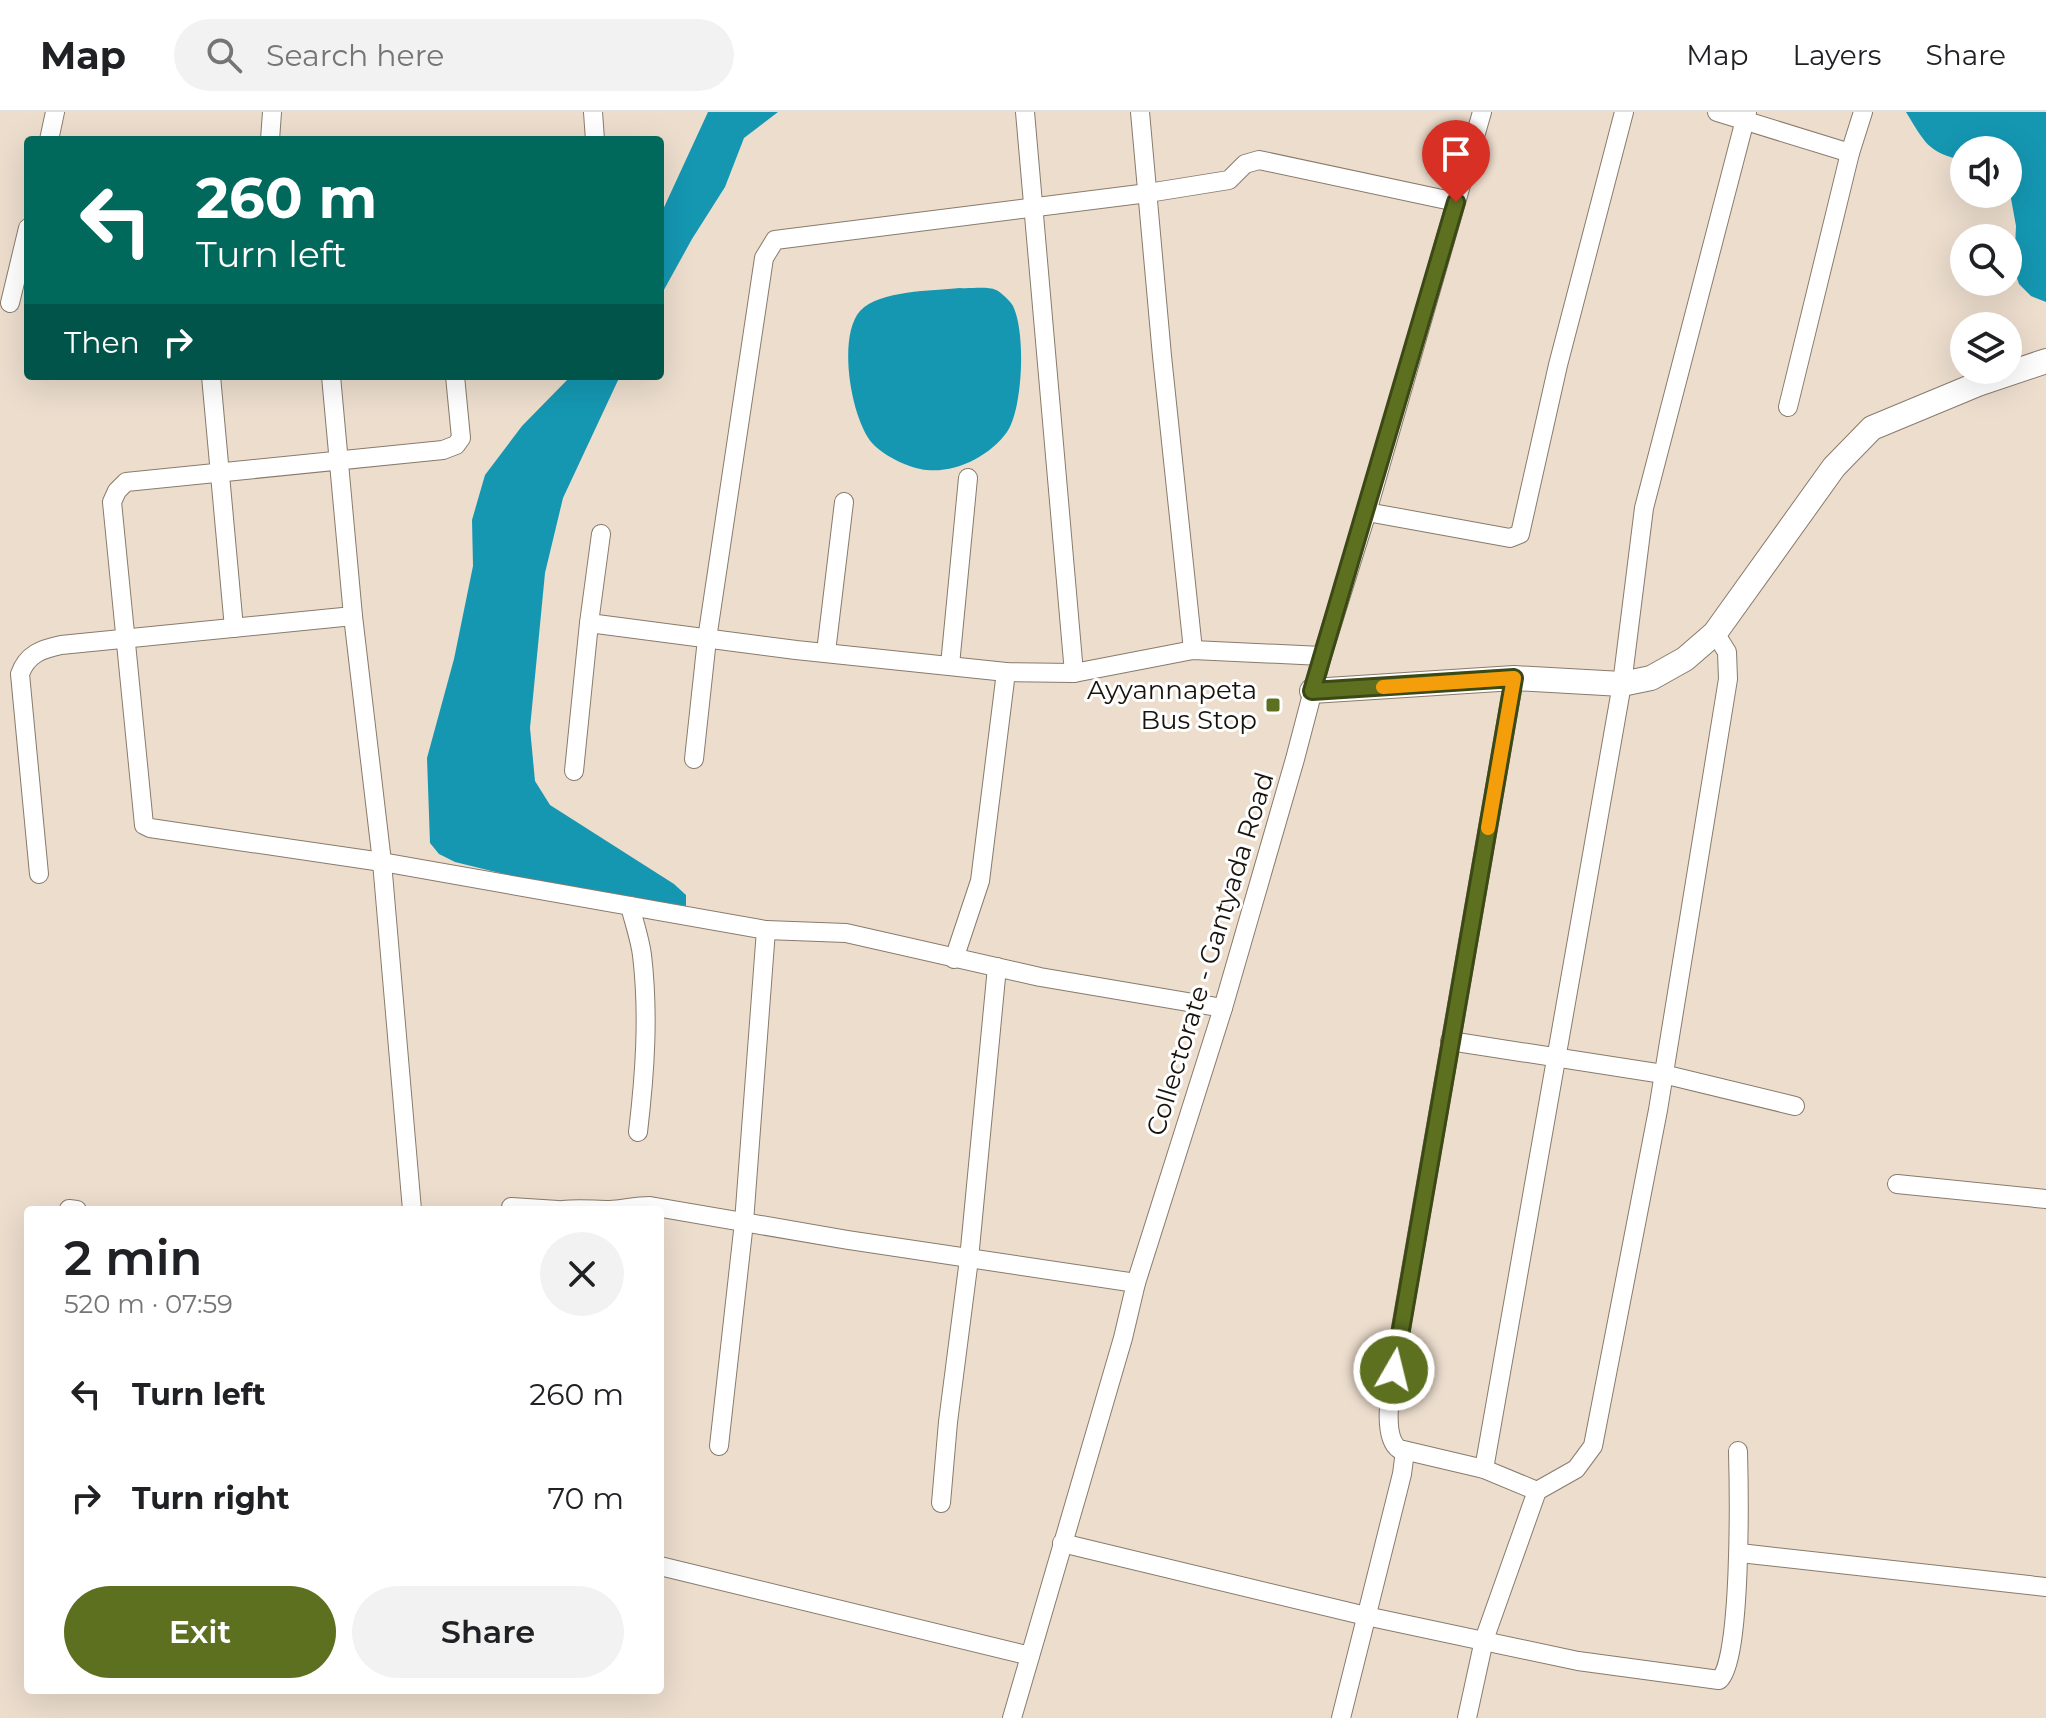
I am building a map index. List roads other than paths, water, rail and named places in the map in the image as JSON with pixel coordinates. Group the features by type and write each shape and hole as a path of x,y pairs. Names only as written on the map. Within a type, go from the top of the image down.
{"main road":[{"path":"1312,691 1514,678 1622,684 1651,678 1668,670 1715,633 1834,467 1872,428 1978,384 2046,361"}],"street":[{"path":"50,136 55,112"},
{"path":"270,136 272,112"},
{"path":"593,112 595,136"},
{"path":"1025,112 1074,673"},
{"path":"1140,112 1193,650"},
{"name":"Collectorate - Gantyada Road","path":"1012,1718 1123,1338 1136,1283 1223,1008 1322,656 1367,512 1482,112"},
{"path":"1367,512 1510,538 1520,534 1558,365 1624,112"},
{"path":"1717,112 1746,116 1850,153"},
{"path":"1788,407 1850,153 1863,112"},
{"path":"1484,1469 1622,684 1644,508 1746,116"},
{"path":"694,759 707,639 764,258 771,245 781,237 1148,193 1229,180 1245,164 1259,160 1456,202"},
{"path":"10,303 24,245"},
{"path":"211,380 234,628"},
{"path":"331,380 353,616 382,862 412,1206"},
{"path":"455,380 461,438 456,445 443,450 126,482 117,491 112,502 144,825 382,862 766,930 846,933 954,959 1223,1008"},
{"path":"950,665 968,478"},
{"path":"826,652 844,502"},
{"path":"574,771 601,534"},
{"path":"39,874 20,674 33,655 46,648 126,638 353,616"},
{"path":"589,623 1006,672 1074,673 1193,650 1322,656"},
{"path":"1467,1718 1484,1640 1537,1491 1576,1469 1593,1446 1663,1074 1728,679 1727,652 1715,633"},
{"path":"954,959 980,881 1006,672"},
{"path":"1514,678 1398,1345 1388,1421 1395,1447 1484,1469 1537,1491"},
{"path":"630,906 642,953 646,1021 645,1075 638,1132"},
{"path":"719,1446 744,1222 766,930"},
{"path":"941,1503 969,1259 997,967"},
{"path":"1450,1041 1663,1074 1795,1106"},
{"path":"1897,1184 2046,1199"},
{"path":"664,1208 1136,1283"},
{"path":"1341,1718 1402,1474 1405,1451"},
{"path":"1062,1543 1366,1616 1578,1661 1719,1680 1725,1672 1730,1643 1740,1553 1738,1451"},
{"path":"1740,1553 2046,1587"},
{"path":"664,1567 1030,1656"}],"water":[{"path":"708,112 778,112 744,138 725,187 664,290 664,207"},
{"path":"1906,112 2046,112 2046,302 2031,296 2022,287 2022,224 2016,224 2013,208 2022,208 2022,136 1950,136 1950,156 1935,150"},
{"path":"960,288 996,290 1013,306 1021,351 1017,406 1007,432 982,455 949,469 921,469 884,453 865,432 853,398 849,339 853,323 869,304 893,295"},
{"path":"567,380 618,380 563,498 545,573 530,728 535,781 550,805 674,884 686,895 686,906 548,885 455,862 439,854 430,843 427,758 454,659 473,566 472,520 485,475 522,426"}],"place":[{"name":"Ayyannapeta Bus Stop","path":"1273,705"}]}
